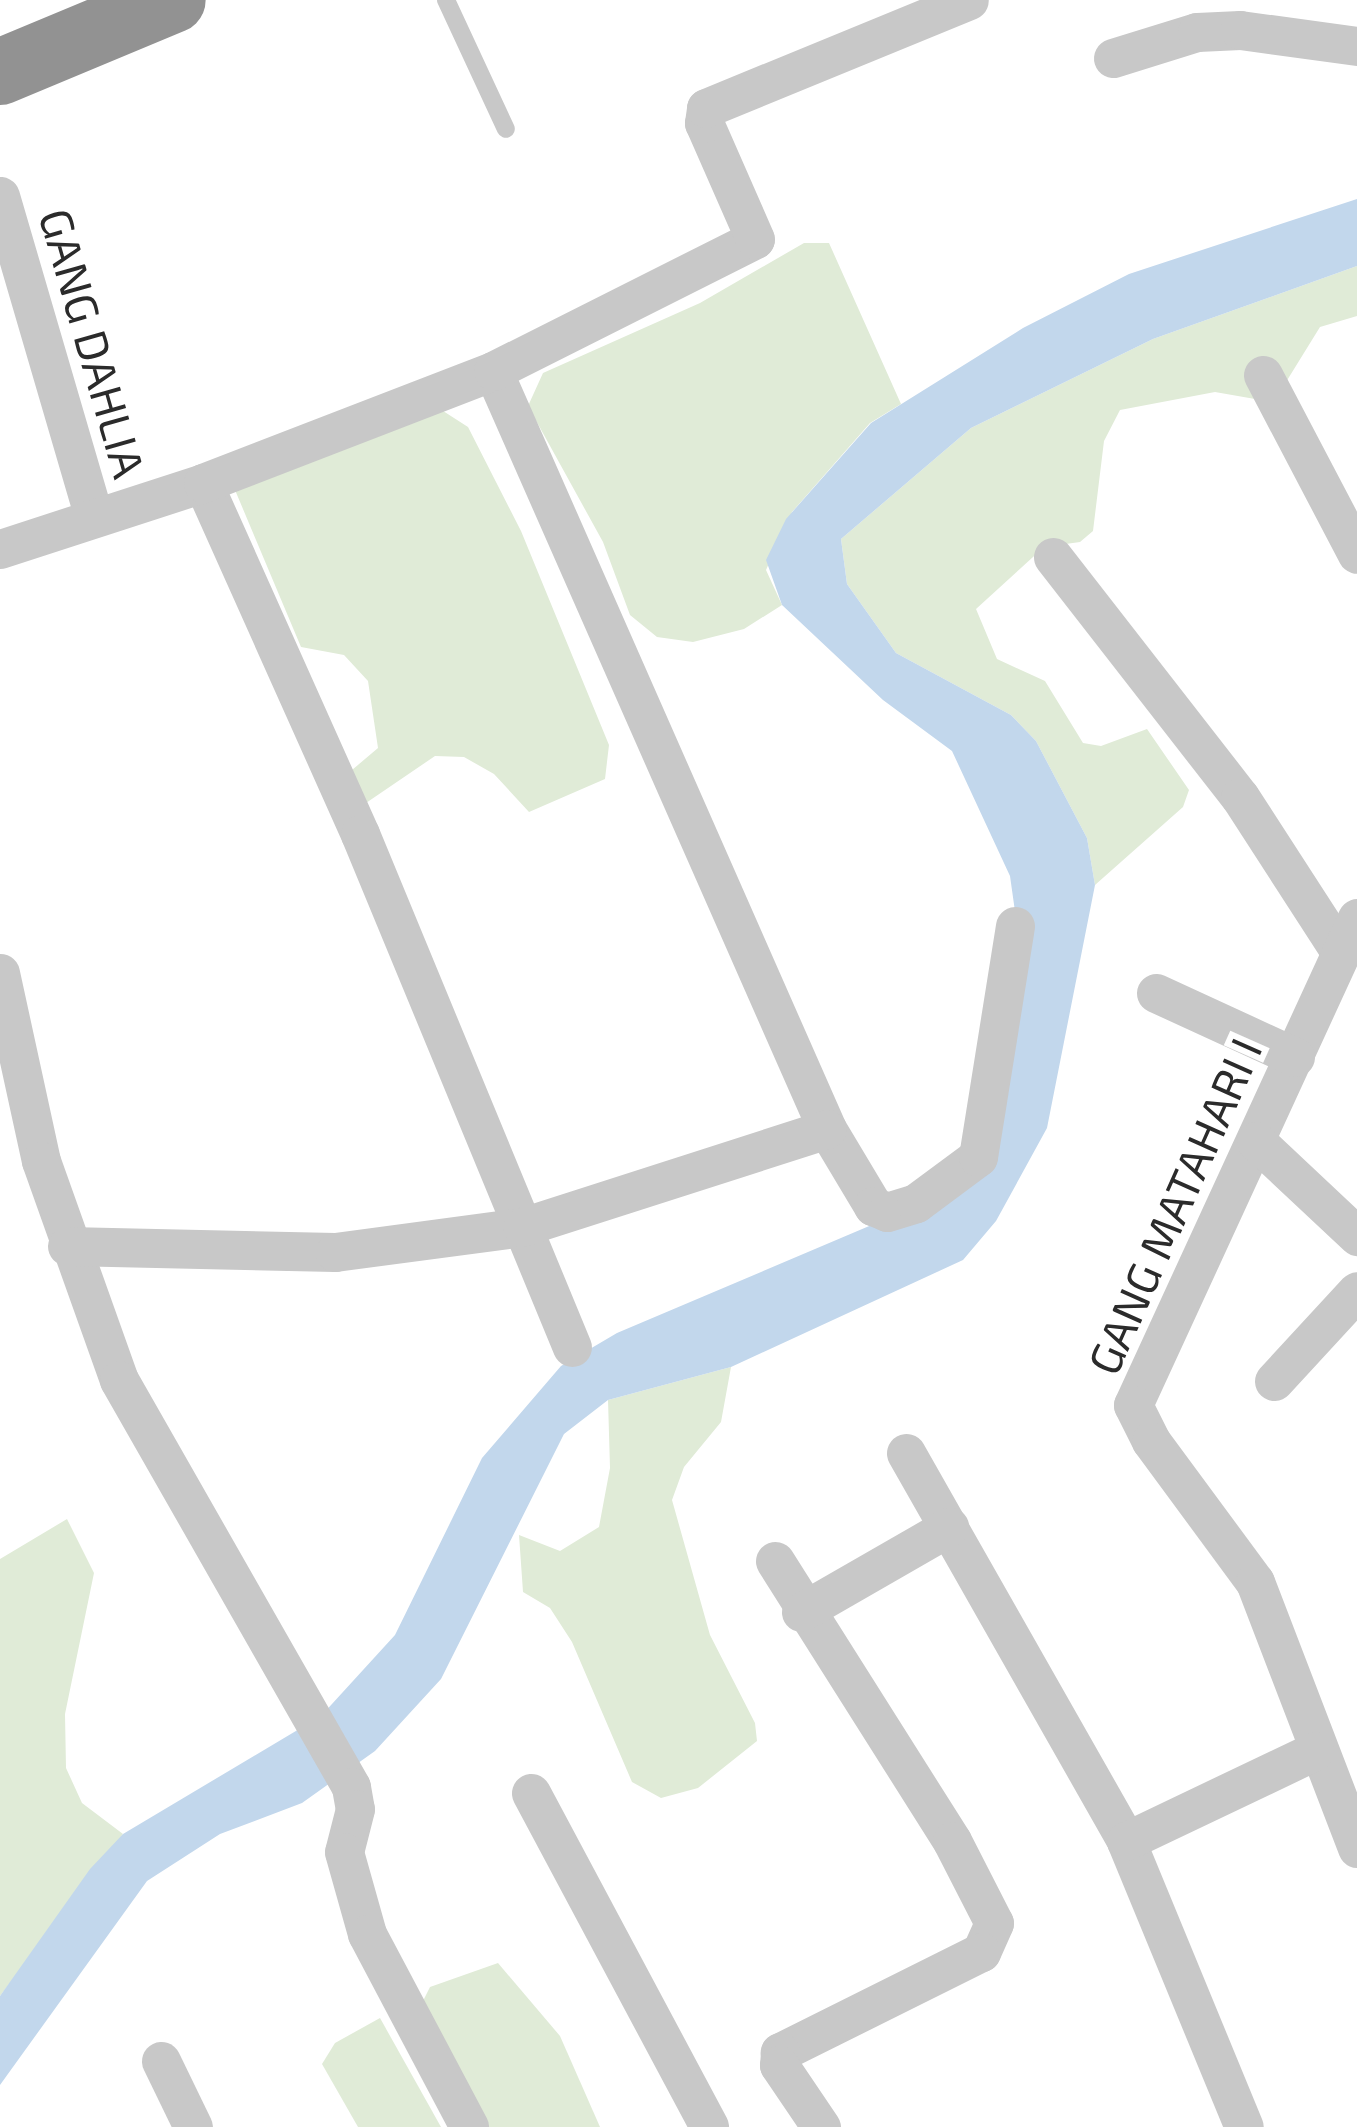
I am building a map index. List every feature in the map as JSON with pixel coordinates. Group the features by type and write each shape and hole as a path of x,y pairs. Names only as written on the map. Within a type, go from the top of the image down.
{"highway":[{"path":"0,72 172,0"}],"street":[{"path":"0,548 203,483 493,371 755,239 704,124 706,108 969,0"},
{"path":"1113,58 1197,32 1240,30 1357,46"},
{"name":"GANG DAHLIA","path":"0,196 94,518"},
{"path":"493,371 827,1129 862,1194 886,1212 965,1172 984,1140 1015,926"},
{"path":"1264,374 1357,554"},
{"path":"203,483 572,1347"},
{"path":"1053,557 1349,935"},
{"name":"GANG MATAHARI I","path":"1349,935 1134,1412 1255,1582 1315,1751 1357,1848"},
{"path":"0,973 67,1246 153,1450 351,1787 356,1801 344,1852 367,1934 469,2127"},
{"path":"1156,993 1294,1057"},
{"path":"67,1246 335,1252 522,1227 827,1129"},
{"path":"1256,1141 1357,1236"},
{"path":"1274,1382 1357,1291"},
{"path":"906,1453 1126,1841 1244,2127"},
{"path":"801,1612 949,1527"},
{"path":"775,1562 801,1612 952,1841 994,1923 981,1952 780,2052 779,2065 821,2127"},
{"path":"1126,1841 1315,1751"},
{"path":"531,1793 709,2127"},
{"path":"161,2061 193,2127"}],"lane":[{"path":"446,0 506,130"}],"green space":[{"path":"804,243 829,243 901,404 870,423 792,512 766,570 782,605 744,629 693,642 657,637 630,615 603,542 528,406 543,373 700,303"},
{"path":"1357,266 1357,316 1320,327 1286,382 1255,399 1215,392 1120,410 1104,441 1093,531 1080,542 1044,547 976,609 997,659 1045,681 1083,743 1101,746 1147,729 1189,790 1183,807 1095,885 1087,838 1036,741 1011,715 896,653 847,584 841,539 971,428 1153,339"},
{"path":"440,409 468,427 521,531 609,745 605,779 529,812 494,774 464,757 435,756 366,803 352,770 378,748 368,681 344,655 301,647 235,490"},
{"path":"731,1367 721,1422 684,1467 672,1500 710,1635 755,1723 757,1741 698,1788 661,1798 632,1782 572,1642 550,1608 523,1592 519,1535 560,1551 599,1527 610,1468 608,1400"},
{"path":"67,1519 94,1573 65,1714 66,1768 82,1803 123,1834 0,1996 0,1559"},
{"path":"498,1963 560,2036 600,2127 487,2127 422,2003 430,1987"},
{"path":"380,2018 441,2127 358,2127 322,2064 335,2043"}],"water":[{"path":"1357,199 1357,266 1153,339 971,428 841,539 847,584 896,653 1011,715 1036,741 1087,838 1095,885 1047,1128 996,1221 963,1260 731,1367 608,1400 564,1434 441,1679 375,1751 302,1803 220,1834 147,1881 0,2085 0,1996 90,1869 123,1834 321,1716 395,1635 482,1458 561,1366 617,1333 947,1193 1020,947 1010,876 952,751 883,700 782,605 766,560 786,519 871,423 1023,328 1129,274"}]}
